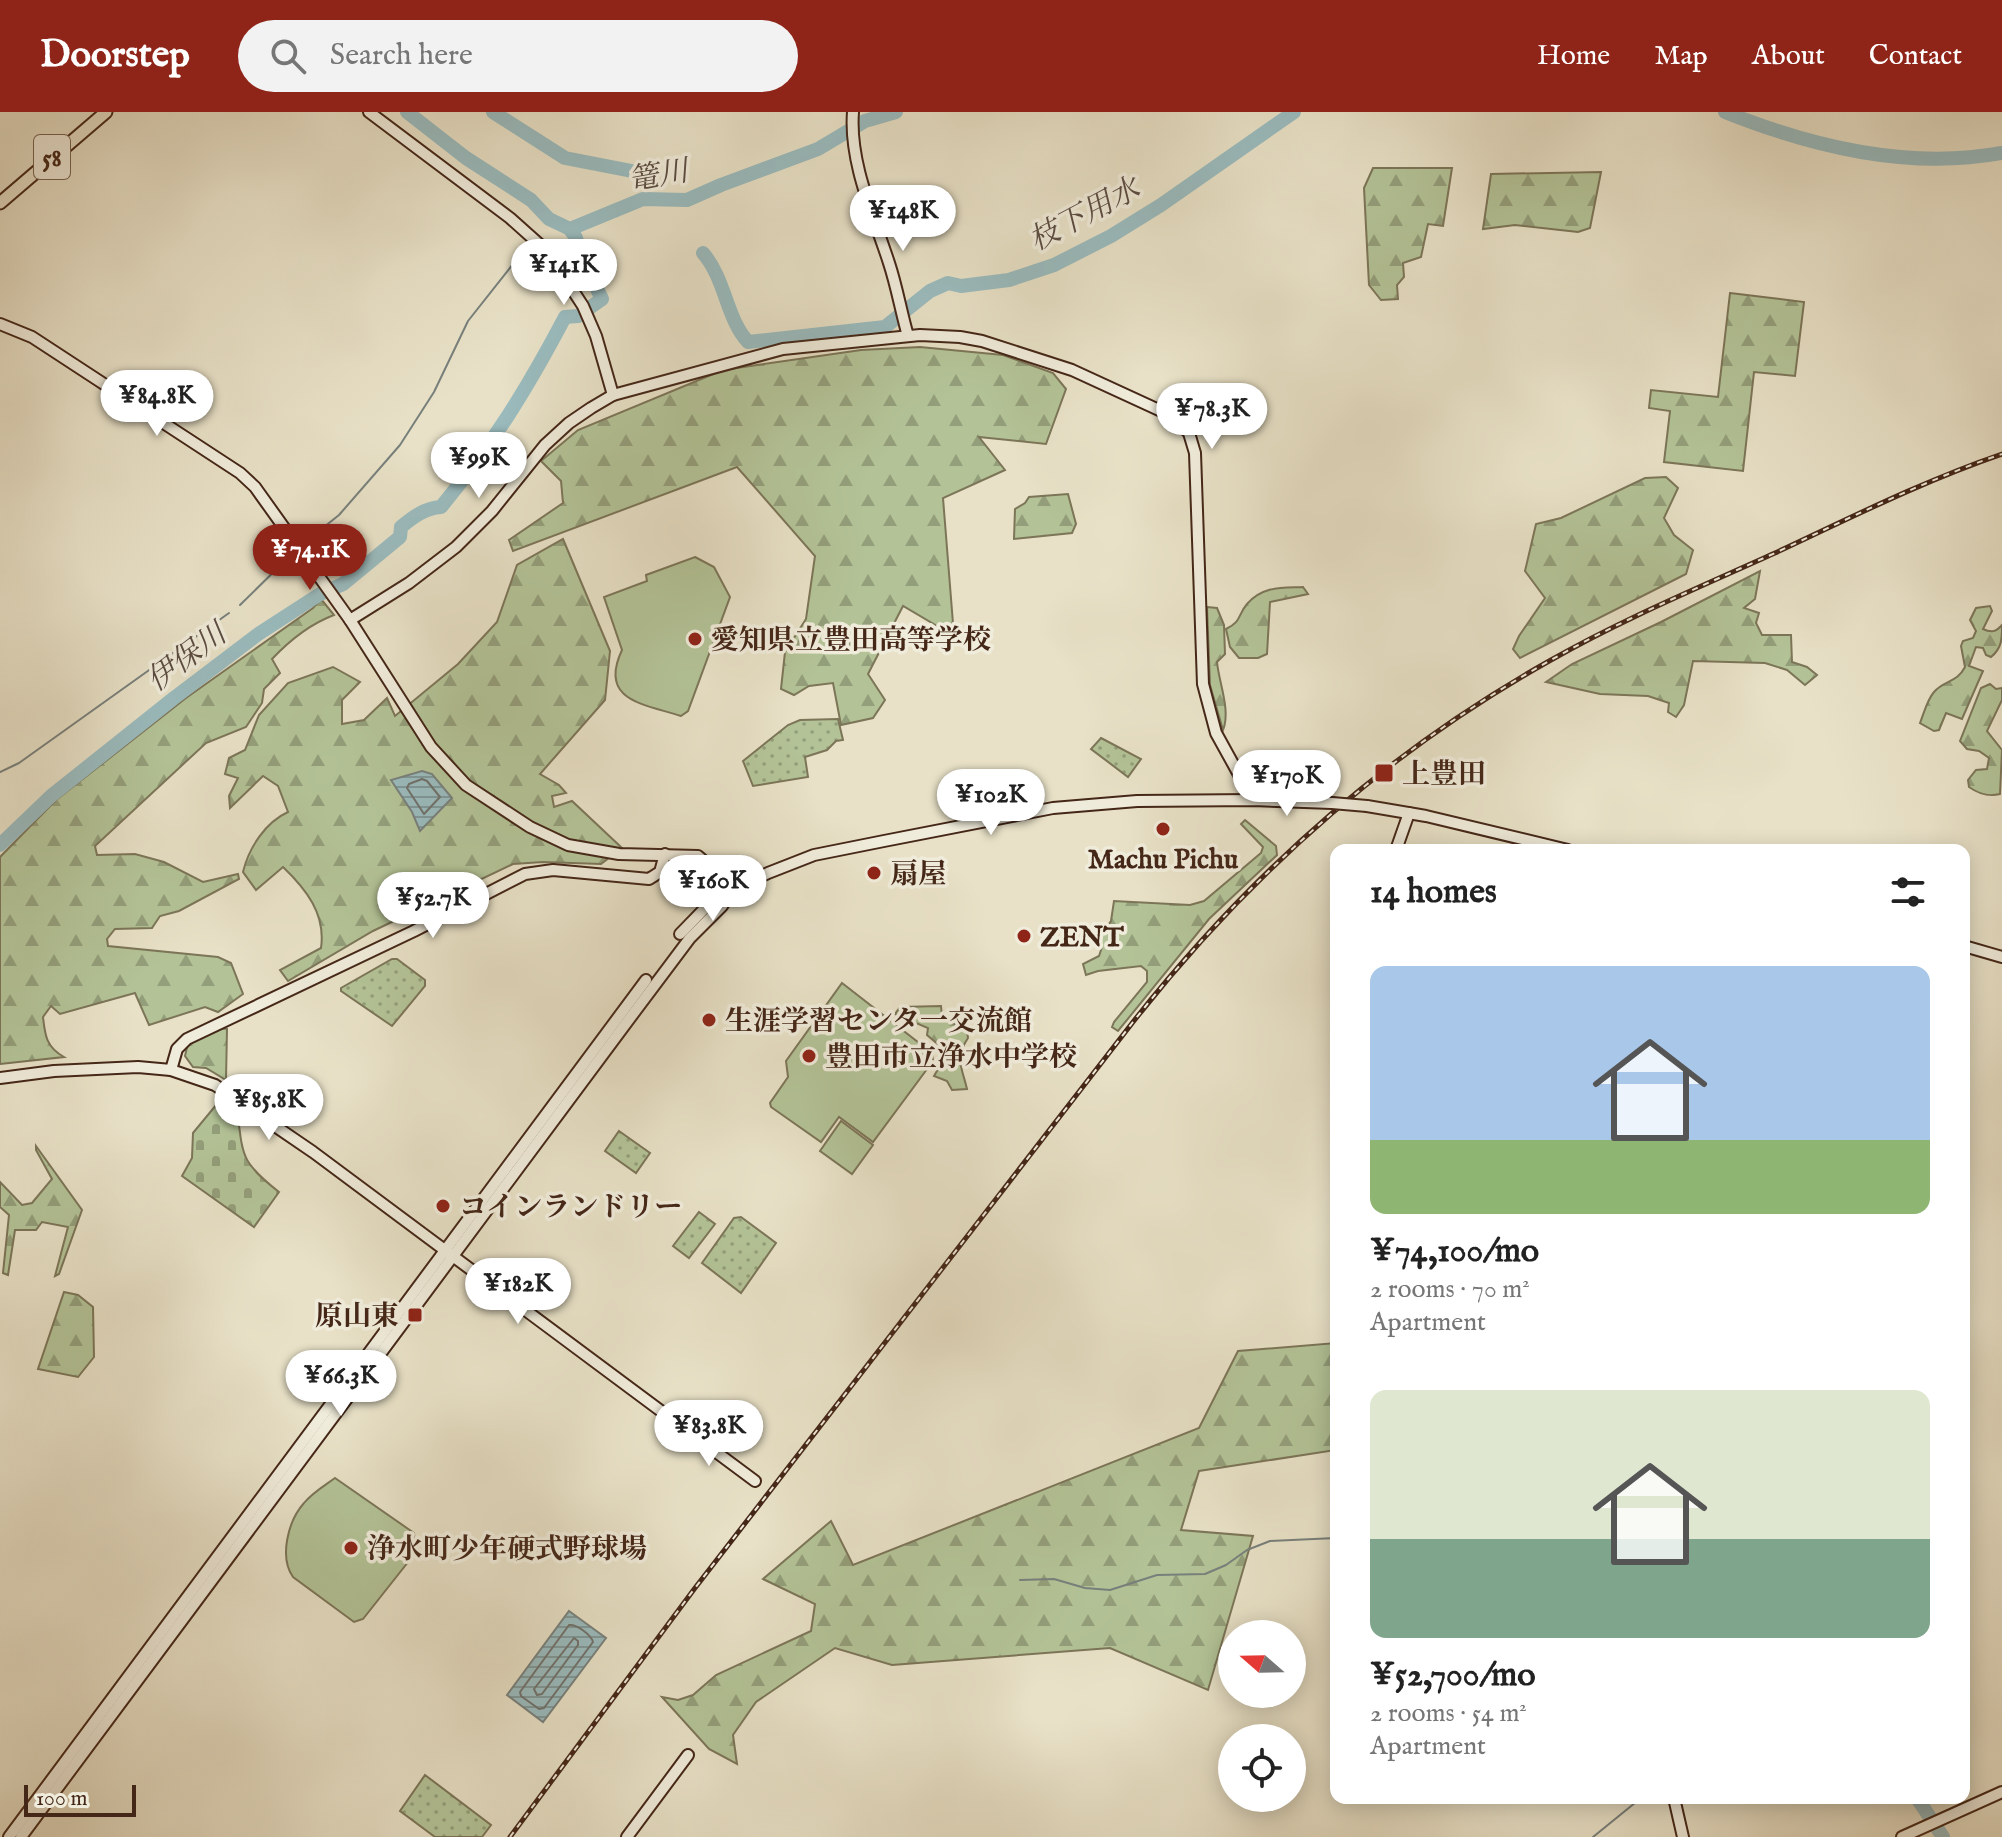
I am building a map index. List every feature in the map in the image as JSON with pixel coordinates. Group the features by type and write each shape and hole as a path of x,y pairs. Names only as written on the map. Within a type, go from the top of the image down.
{"main road":[{"name":"58","path":"0,203 106,112"}],"street":[{"path":"369,112 530,234 556,264 583,306 596,336 613,395"},
{"path":"853,112 853,140 859,167 908,336"},
{"path":"0,324 32,337 240,473 267,502 350,620 431,747 466,785 530,827 568,845 619,854 698,856 720,875 731,892"},
{"path":"350,620 409,583 456,547 492,511 545,445 569,423 613,395 783,349 908,336 960,337 1017,352 1097,381 1172,416 1185,426 1195,453 1203,684 1216,733 1253,800"},
{"path":"680,934 712,901 814,855 1045,809 1137,801 1332,803 1409,813 1542,844"},
{"path":"1398,844 1409,813"},
{"path":"171,1070 177,1049 187,1039 414,931 510,879 553,870 653,878 660,872 665,854"},
{"path":"9,1837 448,1254 670,965 731,892"},
{"path":"1970,948 2002,957"},
{"path":"21,1837 646,980"},
{"path":"0,1078 104,1068 171,1070 215,1085 246,1104 755,1481"},
{"path":"627,1837 688,1755"},
{"path":"1902,1837 2002,1792"},
{"path":"1675,1804 1683,1837"}],"green space":[{"path":"1373,168 1452,168 1443,226 1428,224 1421,257 1403,263 1404,277 1397,285 1398,299 1381,300 1369,285 1364,188"},
{"path":"1601,172 1590,228 1578,232 1515,225 1483,229 1491,174"},
{"path":"1730,293 1804,302 1795,376 1754,372 1743,471 1664,462 1670,411 1649,408 1651,390 1718,397"},
{"path":"920,347 1003,355 1053,373 1066,389 1046,444 979,437 1005,470 943,498 954,636 903,606 868,674 885,700 873,718 841,725 833,683 809,686 794,695 781,689 785,652 806,619 815,556 737,467 513,551 509,540 563,503 561,481 541,461 578,430 723,370 861,350"},
{"path":"1666,477 1678,488 1664,518 1674,535 1693,550 1686,574 1520,658 1513,649 1545,598 1525,571 1536,524 1561,518 1645,478"},
{"path":"1068,494 1076,524 1072,533 1014,539 1015,509 1029,497"},
{"path":"563,539 610,651 605,700 540,774 566,793 552,796 554,807 572,801 622,848 601,864 513,864 373,931 288,981 280,970 321,948 320,924 306,893 283,867 256,890 243,872 249,853 260,836 288,812 278,786 263,776 230,808 229,796 238,778 225,774 229,758 245,750 259,715 288,683 333,667 360,682 342,700 342,724 364,720 387,698 395,716 458,664 497,622 517,565"},
{"path":"695,557 714,567 730,597 688,711 681,716 640,703 620,690 616,667 622,650 604,597 647,581 646,575"},
{"path":"1760,571 1755,599 1744,608 1759,613 1756,623 1762,635 1791,635 1792,662 1807,667 1817,675 1805,685 1787,670 1765,663 1693,661 1684,705 1676,717 1668,712 1669,703 1648,696 1600,694 1546,682 1572,664"},
{"path":"1303,587 1308,594 1270,602 1267,654 1258,658 1239,658 1230,647 1226,629 1237,621 1247,604 1266,591"},
{"path":"321,599 334,615 301,633 272,659 280,673 264,689 262,703 246,727 206,743 95,846 97,855 135,854 164,862 203,882 238,874 239,879 179,911 160,916 152,928 115,929 107,939 108,946 218,957 231,963 243,994 218,1012 205,1007 149,1025 135,993 60,1014 51,1006 43,1017 46,1035 53,1049 64,1057 0,1064 0,857 56,800 186,698 313,608"},
{"path":"1990,606 1992,611 1983,629 1993,631 2002,625 1999,647 1991,657 1986,655 1983,648 1976,647 1969,666 1983,671 1962,719 1946,713 1939,730 1934,731 1920,723 1928,703 1938,688 1962,672 1965,667 1961,646 1963,641 1973,638 1976,631 1970,620 1976,608"},
{"path":"1207,607 1217,608 1224,625 1225,654 1217,662 1225,706 1223,730 1210,685"},
{"path":"1990,684 1996,689 2002,688 2002,700 1987,731 2002,750 2000,794 1992,795 1969,787 1968,780 1976,770 1987,769 1989,758 1979,751 1967,749 1960,741 1981,688"},
{"path":"838,719 843,740 836,741 827,750 805,757 808,777 753,786 743,761 788,725 800,720"},
{"path":"1101,738 1141,759 1128,777 1091,749"},
{"path":"1245,820 1276,846 1277,855 1209,919 1118,1031 1112,1027 1114,1022 1147,982 1147,971 1141,966 1086,975 1083,964 1099,956 1102,947 1099,938 1111,921 1114,901 1190,905 1204,901 1261,853 1263,847 1241,824"},
{"path":"397,959 425,980 425,986 392,1026 341,991 341,988"},
{"path":"842,983 932,1053 933,1061 873,1142 839,1117 821,1142 771,1107 770,1103 788,1077 786,1061"},
{"path":"941,1006 942,1017 967,1031 968,1038 960,1058 967,1089 952,1090 947,1081 934,1076 941,1064 940,1046 927,1035 928,1028 895,1014 900,1007"},
{"path":"216,1028 227,1029 226,1080 206,1068 193,1067 185,1056 188,1043"},
{"path":"221,1099 237,1108 243,1148 250,1165 279,1192 254,1227 182,1176 192,1158 193,1133"},
{"path":"841,1121 873,1145 852,1174 820,1151"},
{"path":"619,1131 650,1153 636,1173 605,1151"},
{"path":"36,1146 82,1210 59,1274 55,1276 68,1227 42,1222 36,1230 15,1230 8,1275 3,1273 9,1215 0,1207 0,1182 22,1205 32,1203 52,1179"},
{"path":"699,1212 715,1224 689,1258 673,1246"},
{"path":"741,1217 776,1243 741,1293 702,1263 734,1218"},
{"path":"64,1292 78,1295 93,1307 94,1357 78,1377 38,1369"},
{"path":"1330,1343 1330,1451 1199,1471 1181,1530 1253,1536 1228,1620 1218,1620 1218,1656 1208,1690 1110,1648 892,1665 835,1648 756,1702 733,1735 737,1764 709,1749 662,1697 678,1700 693,1695 716,1675 811,1631 815,1604 763,1579 831,1521 853,1565 1199,1428 1238,1351"},
{"name":"浄水町少年硬式野球場","path":"335,1478 414,1533 416,1552 363,1619 354,1622 293,1577 287,1560 287,1539 298,1511 311,1496"},
{"path":"425,1775 491,1825 482,1837 435,1837 400,1811"}],"water":[{"path":"422,771 432,774 452,798 420,831 412,812 391,780"},
{"path":"569,1611 606,1638 543,1722 507,1695"}],"waterway":[{"name":"篭川","path":"407,112 466,158 531,200 549,219 570,229 643,199 687,200 818,149 865,121 896,112"},
{"name":"枝下用水","path":"493,112 565,158 637,172"},
{"name":"枝下用水","path":"703,253 717,275 735,322 748,342 885,327 930,291 948,283 961,286 1009,280 1054,265 1111,236 1294,112"},
{"name":"枝下用水","path":"1725,112 1792,136 1861,152 1931,159 2002,153"},
{"name":"篭川","path":"545,222 549,219"},
{"name":"伊保川","path":"0,845 51,796 174,698 257,635 320,594 343,584 400,537 401,527 410,520 424,511 441,507 508,415 565,317 578,316 602,299 570,229"},
{"path":"304,550 315,545 314,535 339,515 400,445 434,392 468,321 525,249"},
{"path":"240,605 292,554 298,552"},
{"path":"0,772 19,763 229,613"},
{"path":"1020,1580 1054,1579 1085,1588 1110,1590 1157,1575 1205,1574 1270,1541 1330,1538"},
{"path":"1593,1837 1634,1804"},
{"path":"1921,1804 1943,1837"}],"railway":[{"path":"510,1837 695,1588 1133,1022 1177,968 1273,867 1324,820 1433,734 1551,660 1634,617 1887,500 2002,454"}],"place":[{"name":"愛知県立豊田高等学校","path":"695,639"},
{"name":"上豊田","path":"1384,773"},
{"name":"Machu Pichu","path":"1163,829"},
{"name":"扇屋","path":"874,873"},
{"name":"ZENT","path":"1024,936"},
{"name":"生涯学習センタ一交流館","path":"709,1020"},
{"name":"豊田市立浄水中学校","path":"809,1056"},
{"name":"コインランドリー","path":"443,1206"},
{"name":"原山東","path":"415,1315"},
{"name":"浄水町少年硬式野球場","path":"351,1548"}]}
